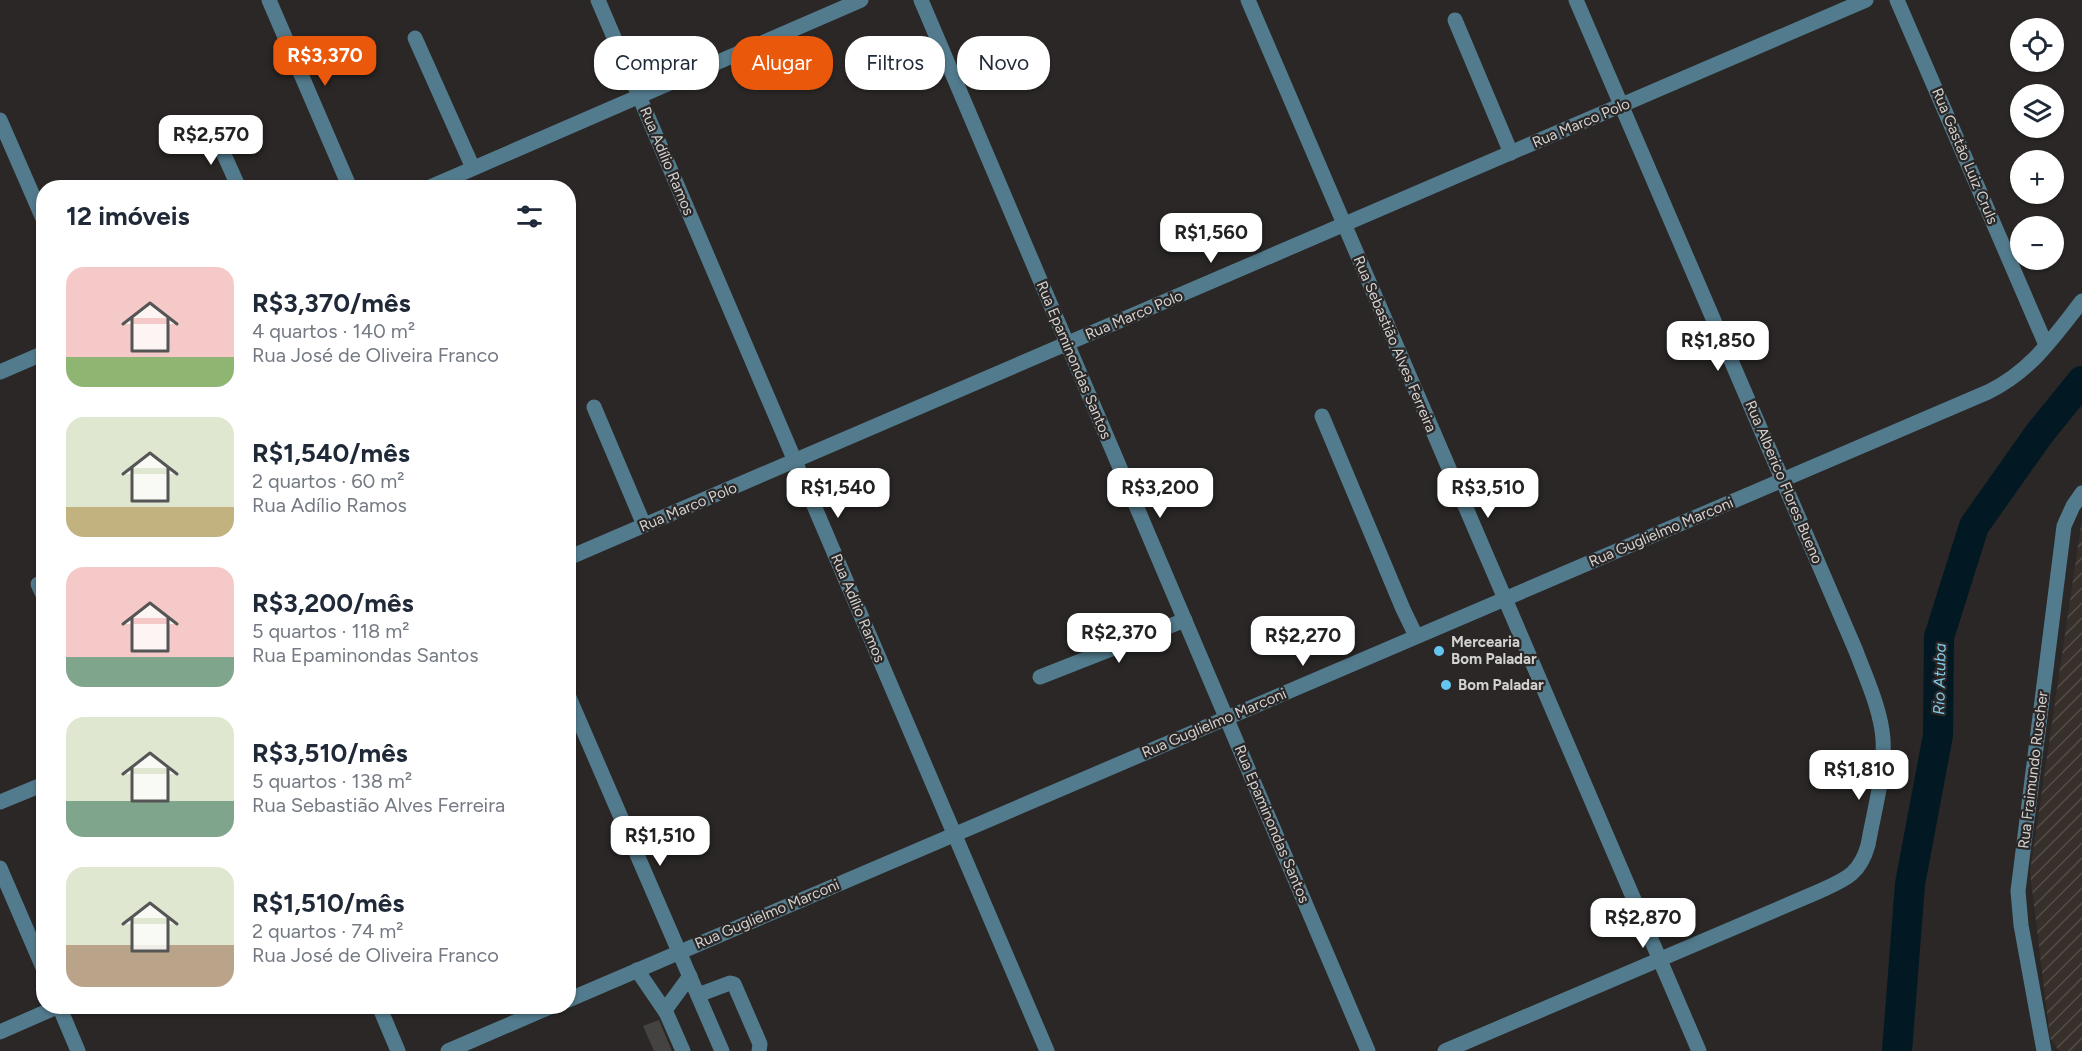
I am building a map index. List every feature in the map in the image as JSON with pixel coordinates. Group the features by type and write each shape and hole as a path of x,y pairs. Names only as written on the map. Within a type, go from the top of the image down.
{"street":[{"path":"269,0 347,180"},
{"name":"Rua Adílio Ramos","path":"598,0 1047,1051"},
{"path":"446,180 861,0"},
{"name":"Rua Epaminondas Santos","path":"921,0 1368,1051"},
{"name":"Rua Sebastião Alves Ferreira","path":"1248,0 1699,1051"},
{"name":"Rua Alberico Flores Bueno","path":"1576,0 1856,651 1883,736 1881,769 1868,844 1865,856 1855,873 1820,891 1659,960"},
{"name":"Rua Marco Polo","path":"576,555 1866,0"},
{"name":"Rua Gastão Luiz Cruls","path":"1897,0 2046,345"},
{"path":"1455,20 1511,153"},
{"path":"415,38 473,168"},
{"path":"0,120 36,203"},
{"path":"213,130 235,180"},
{"name":"Rua Guglielmo Marconi","path":"576,996 2007,383 2020,374 2082,301"},
{"path":"0,372 36,357"},
{"path":"594,407 644,525"},
{"path":"1322,416 1416,636"},
{"name":"Rua Fraimundo Ruscher","path":"2044,1051 2021,925 2018,891 2064,526 2082,493"},
{"path":"1041,677 1185,620"},
{"path":"576,714 722,1051"},
{"path":"0,802 36,787"},
{"path":"0,868 36,951"},
{"path":"1445,1051 1659,960"},
{"path":"637,970 665,1011 683,1051"},
{"path":"665,1011 690,976"},
{"path":"698,996 730,983 734,984 760,1044 759,1051"},
{"path":"0,1032 41,1014"},
{"path":"62,1014 78,1051"},
{"path":"382,1014 398,1051"},
{"path":"448,1051 534,1014"}],"shaded area":[{"path":"2082,519 2082,1051 2059,1051 2050,1038 2030,872"}],"building":[{"path":"659,1020 672,1051 654,1051 643,1026"}],"waterway":[{"name":"Rio Atuba","path":"1897,1051 1910,884 1938,735 1939,637 1974,526 2039,434 2082,381"}],"place":[{"name":"Mercearia Bom Paladar","path":"1439,651"},
{"name":"Bom Paladar","path":"1446,685"}]}
